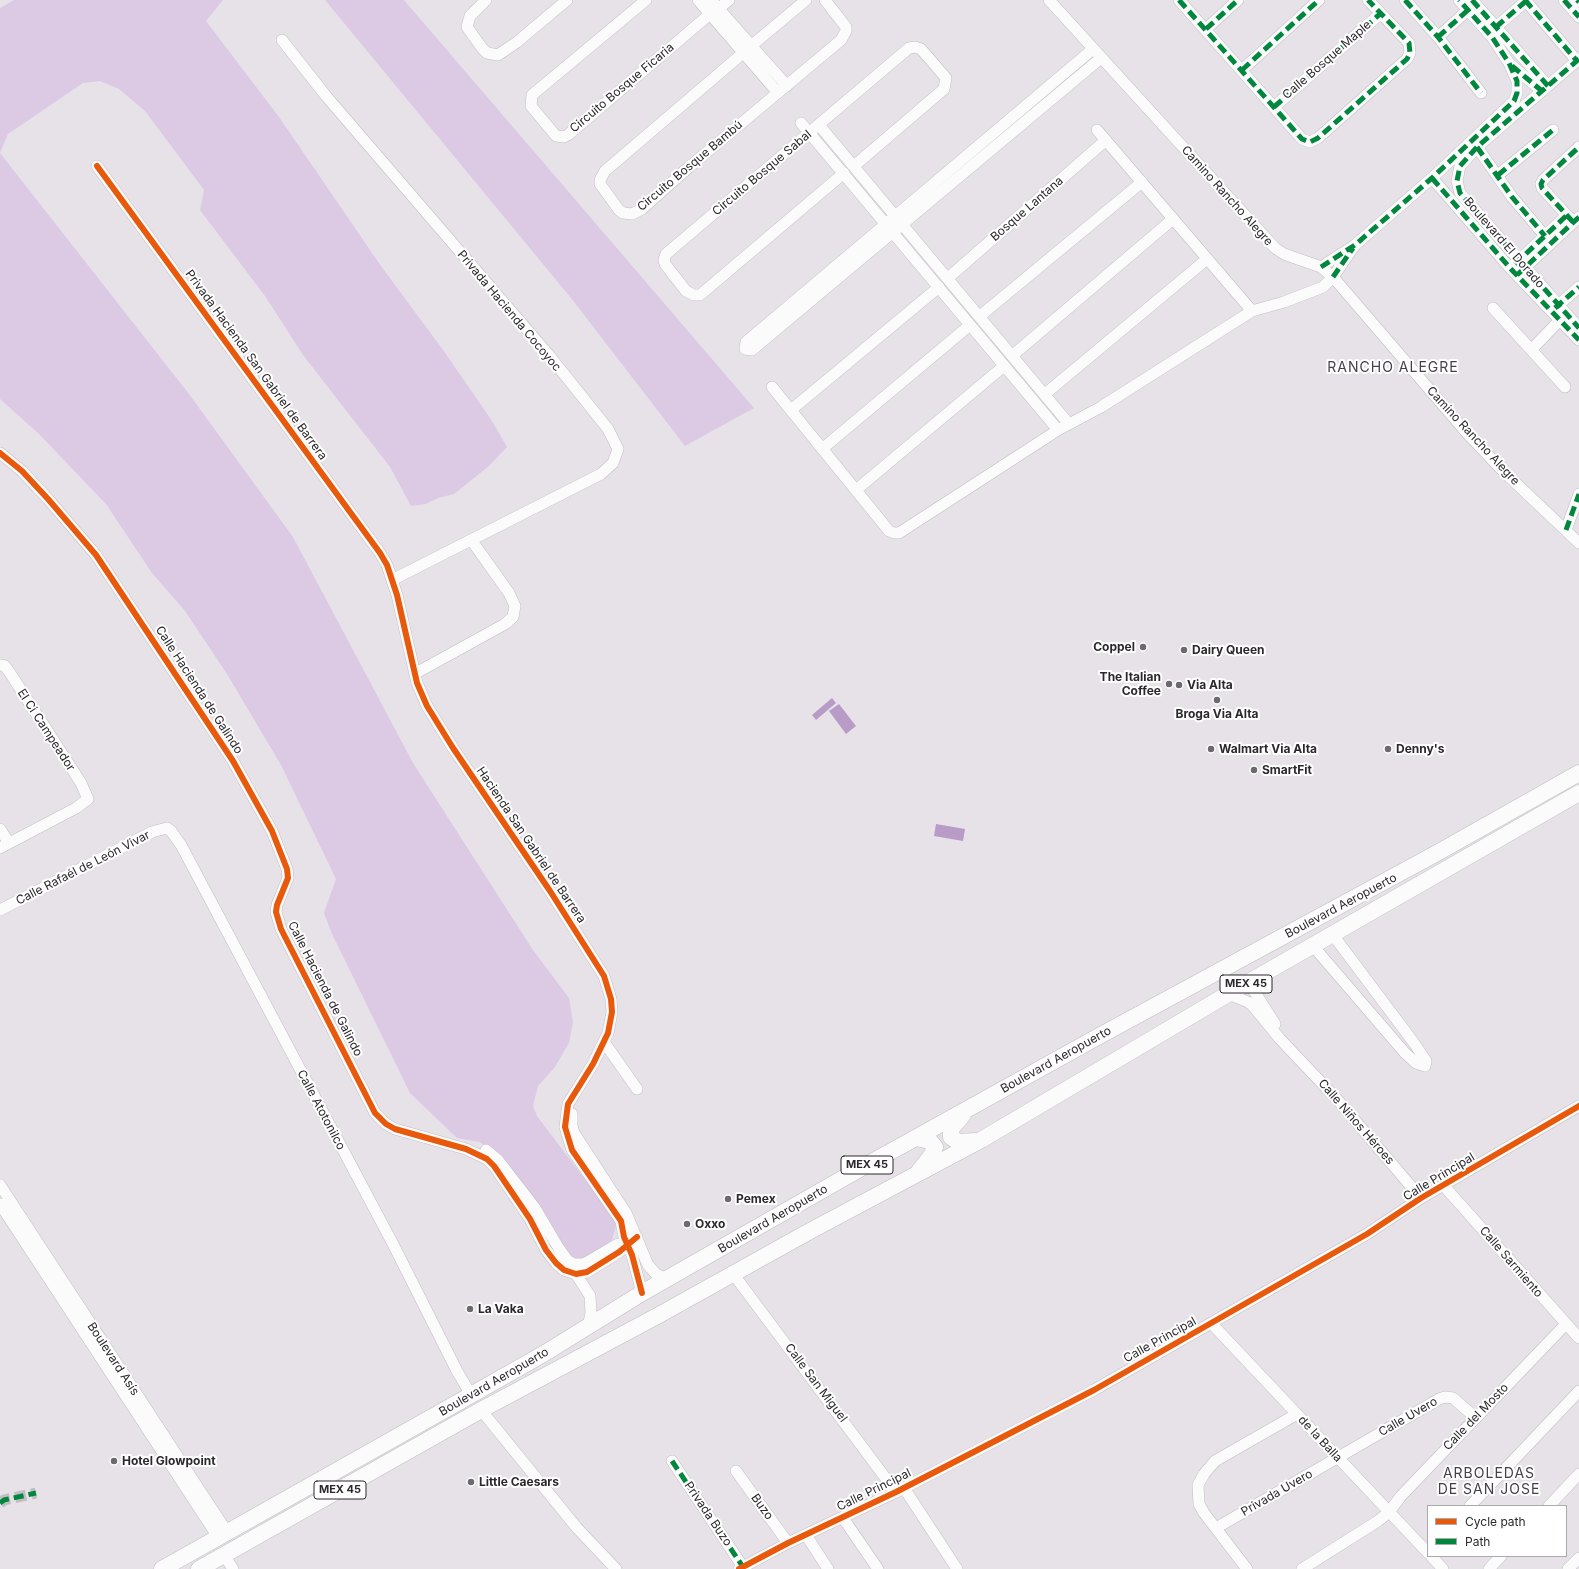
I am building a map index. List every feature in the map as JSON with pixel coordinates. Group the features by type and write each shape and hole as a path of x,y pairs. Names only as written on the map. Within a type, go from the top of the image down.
{"highway":[{"name":"Boulevard Aeropuerto","path":"162,1569 471,1395 667,1279 916,1138 1437,853 1579,773"},
{"name":"Boulevard Aeropuerto","path":"199,1569 481,1410 734,1275 810,1231 981,1140 1228,994 1579,793"},
{"path":"975,1105 954,1124 950,1133 951,1137 958,1142 981,1140"},
{"path":"914,1177 931,1156 934,1147 930,1141 916,1138"}],"street":[{"path":"486,0 470,16 467,27 487,53 498,55 517,42 567,0"},
{"name":"Circuito Bosque Ficaria","path":"646,0 532,95 530,99 531,106 556,136 564,137 569,134 729,0"},
{"path":"698,0 714,12 747,50 778,93"},
{"path":"711,0 714,12"},
{"name":"Circuito Bosque Bambú","path":"806,0 605,171 600,180 600,184 619,210 623,213 632,214 642,209 845,36 846,31 844,22 825,0"},
{"name":"Camino Rancho Alegre","path":"1049,0 1275,248 1284,254 1321,267 1333,277 1466,432 1502,470 1566,530"},
{"path":"1179,0 1302,139 1310,142 1318,138 1409,56 1411,50 1409,43 1368,0"},
{"path":"1206,29 1238,0"},
{"path":"1242,70 1319,0"},
{"path":"1405,0 1438,37 1481,94"},
{"path":"1459,0 1470,5 1496,27 1545,89"},
{"path":"1564,0 1579,17"},
{"path":"1496,27 1526,1 1578,60"},
{"path":"1438,37 1470,5"},
{"path":"1321,267 1355,245 1432,178 1514,100 1517,94 1517,81 1509,63 1470,5"},
{"name":"Calle Bosque Maple","path":"1274,107 1380,14"},
{"name":"Privada Hacienda Cocoyoc","path":"282,40 326,96 548,354 608,428 616,442 618,449 613,463 601,474 472,541 392,580"},
{"name":"Circuito Bosque Sabal","path":"844,173 700,295 694,295 686,291 665,264 664,260 666,254 909,48 915,47 921,49 946,78 944,89 854,166"},
{"path":"747,50 787,86"},
{"path":"1093,50 746,342 745,349 752,350 904,225 1101,58"},
{"name":"Boulevard El Dorado","path":"1518,268 1457,189 1456,181 1460,166 1478,147 1578,60"},
{"path":"1509,63 1545,89"},
{"path":"801,123 887,223 1058,430"},
{"path":"819,125 1013,355 1069,424"},
{"path":"1097,130 1252,311"},
{"path":"1498,175 1553,130"},
{"name":"Bosque Lantana","path":"948,278 1106,140"},
{"path":"1478,147 1512,197 1545,236"},
{"path":"1573,218 1542,188 1541,184 1543,180 1579,147"},
{"name":"Privada Hacienda San Gabriel de Barrera","path":"97,166 380,553 392,580 402,612 416,673"},
{"name":"Boulevard El Dorado","path":"1432,178 1518,268 1554,309 1579,328"},
{"path":"980,316 1142,182"},
{"path":"1518,268 1573,218"},
{"path":"1518,268 1545,236 1573,218"},
{"path":"1013,355 1173,219"},
{"path":"772,387 889,531 899,533 1058,430 1101,407 1252,311 1311,293 1323,287 1333,277 1355,245"},
{"path":"1045,394 1207,258"},
{"path":"791,410 939,287"},
{"path":"1554,309 1579,287"},
{"path":"1493,308 1565,387"},
{"name":"Boulevard El Dorado","path":"1554,309 1559,321 1579,340"},
{"path":"1531,350 1559,321"},
{"path":"822,449 970,325"},
{"path":"856,490 1004,366"},
{"name":"Calle Hacienda de Galindo","path":"0,453 22,471 96,555 233,761 272,831 287,869 288,878 277,905 276,912 281,929 359,1080 364,1083 376,1105 389,1119 409,1128 435,1138 471,1143 490,1153 498,1160 534,1217 546,1250 556,1263 564,1270 577,1269"},
{"path":"1578,499 1566,530 1579,543"},
{"path":"416,673 505,624 513,617 515,606 512,599 472,541"},
{"name":"El Ci Campeador","path":"0,665 5,666 10,673 81,783 88,799 76,808 4,846"},
{"name":"Hacienda San Gabriel de Barrera","path":"416,673 417,683 427,706 453,748 550,891 604,976 611,999 611,1016 607,1040 596,1068 576,1098 571,1120 574,1133 597,1177"},
{"name":"Calle Rafaél de León Vivar","path":"0,910 152,832 167,828"},
{"name":"Calle Atotonilco","path":"167,828 181,845 393,1244 471,1395"},
{"path":"0,829 4,846"},
{"path":"1314,946 1405,1053 1416,1063 1425,1066 1426,1061 1414,1043 1333,934"},
{"name":"Calle Niños Héroes","path":"1249,983 1289,1047"},
{"name":"Calle Niños Héroes","path":"1228,994 1248,1002 1252,1006 1360,1125 1421,1198"},
{"path":"607,1040 637,1089"},
{"name":"Calle Principal","path":"741,1568 788,1543 900,1490 1068,1404 1212,1324 1367,1234 1421,1198 1444,1186 1579,1106"},
{"path":"597,1177 626,1213 648,1265 656,1274 667,1279"},
{"path":"597,1177 622,1221 642,1294"},
{"name":"Boulevard Asís","path":"0,1185 50,1271 223,1534"},
{"name":"Calle Sarmiento","path":"1444,1186 1579,1338"},
{"name":"Boulevard Asís","path":"0,1204 50,1271"},
{"path":"577,1269 582,1274 601,1265 626,1240 636,1234"},
{"path":"577,1269 590,1296 591,1313 588,1326"},
{"name":"Calle San Miguel","path":"734,1275 900,1490 957,1569"},
{"name":"de la Balla","path":"1212,1324 1337,1458 1427,1551"},
{"name":"Calle del Mosto","path":"1302,1569 1378,1521 1389,1512 1401,1496 1566,1324"},
{"path":"1471,1505 1579,1390"},
{"name":"Calle Uvero","path":"1337,1458 1444,1397 1453,1398 1476,1418"},
{"path":"481,1410 577,1528 616,1569"},
{"path":"1247,1569 1199,1504 1198,1486 1204,1474 1215,1461 1297,1414"},
{"name":"Privada Uvero","path":"1216,1528 1337,1458"},
{"name":"Privada Buzo","path":"672,1461 741,1568"},
{"name":"Buzo","path":"736,1471 788,1543"},
{"path":"1550,1505 1579,1474"},
{"path":"843,1518 878,1569"},
{"path":"806,1535 828,1569"},
{"path":"224,1554 233,1569"},
{"name":"de la Balla","path":"1432,1557 1443,1569"},
{"path":"1489,1569 1500,1557"},
{"path":"1568,1569 1579,1558"}],"shaded area":[{"path":"14,0 223,0 206,21 279,117 381,266 446,354 492,421 507,447 489,466 454,494 438,498 426,504 411,506 390,467 303,355 265,296 200,210 204,190 145,111 119,89 100,81 83,83 8,134 0,153 0,8"},
{"path":"325,0 404,0 754,408 685,446 571,298"},
{"path":"0,153 189,394 293,537 413,763 533,950 569,998 573,1022 569,1043 555,1067 538,1086 533,1106 537,1116 614,1218 616,1226 612,1240 581,1261 572,1260 507,1164 480,1142 457,1138 410,1093 332,934 324,913 336,879 281,765 227,674 185,611 152,573 106,504 39,434 0,399"},
{"path":"832,698 836,703 816,720 812,715"},
{"path":"839,704 856,726 846,734 829,711"},
{"path":"936,824 965,829 963,841 934,836"}],"tunnel":[{"path":"0,1503 4,1500 36,1493"}],"marked path":[{"path":"1179,0 1302,139 1310,142 1318,138 1407,59 1410,53 1409,43 1368,0"},
{"path":"1206,29 1238,0"},
{"path":"1242,70 1319,0"},
{"path":"1405,0 1438,37 1481,93"},
{"path":"1321,267 1355,245 1432,178 1514,101 1517,93 1517,81 1509,63 1492,37 1459,0"},
{"path":"1472,0 1548,86"},
{"path":"1525,0 1577,61"},
{"path":"1564,0 1579,17"},
{"path":"1496,27 1526,1"},
{"path":"1438,37 1468,10"},
{"path":"1274,107 1380,14"},
{"path":"1579,59 1477,147 1460,166 1457,181 1460,193 1579,328"},
{"path":"1512,66 1542,91"},
{"path":"1498,175 1553,130"},
{"path":"1477,147 1512,197 1545,236"},
{"path":"1573,222 1542,188 1541,184 1543,180 1579,147"},
{"path":"1432,178 1510,268 1579,340"},
{"path":"1515,264 1566,216"},
{"path":"1517,275 1579,217"},
{"path":"1333,277 1353,248"},
{"path":"1555,308 1579,287"},
{"path":"1566,530 1579,494"},
{"path":"672,1461 743,1567"},
{"path":"0,1503 4,1500 36,1493"}],"cycle path":[{"path":"97,166 380,553 387,565 397,595 417,683 427,706 453,748 550,891 604,976 611,999 612,1012 608,1033 593,1064 568,1104 565,1127 572,1150 621,1221 624,1237 632,1255 642,1293"},
{"path":"0,453 22,471 96,555 233,761 272,831 287,869 288,878 277,905 276,912 281,929 375,1113 386,1124 395,1129 466,1149 487,1159 494,1166 530,1219 546,1250 556,1263 564,1270 576,1274 587,1272 619,1252 637,1237"},
{"path":"739,1569 788,1543 896,1492 1094,1390 1367,1234 1421,1198 1579,1106"}],"place":[{"name":"Coppel","path":"1143,647"},
{"name":"Dairy Queen","path":"1184,650"},
{"name":"The Italian Coffee","path":"1169,684"},
{"name":"Via Alta","path":"1179,685"},
{"name":"Broga Via Alta","path":"1217,700"},
{"name":"Walmart Via Alta","path":"1211,749"},
{"name":"Denny's","path":"1388,749"},
{"name":"SmartFit","path":"1254,770"},
{"name":"Pemex","path":"728,1199"},
{"name":"Oxxo","path":"687,1224"},
{"name":"La Vaka","path":"470,1309"},
{"name":"Hotel Glowpoint","path":"114,1461"},
{"name":"Little Caesars","path":"471,1482"}],"district":[{"name":"RANCHO ALEGRE","path":"1393,368"},
{"name":"ARBOLEDAS DE SAN JOSE","path":"1489,1482"}]}
